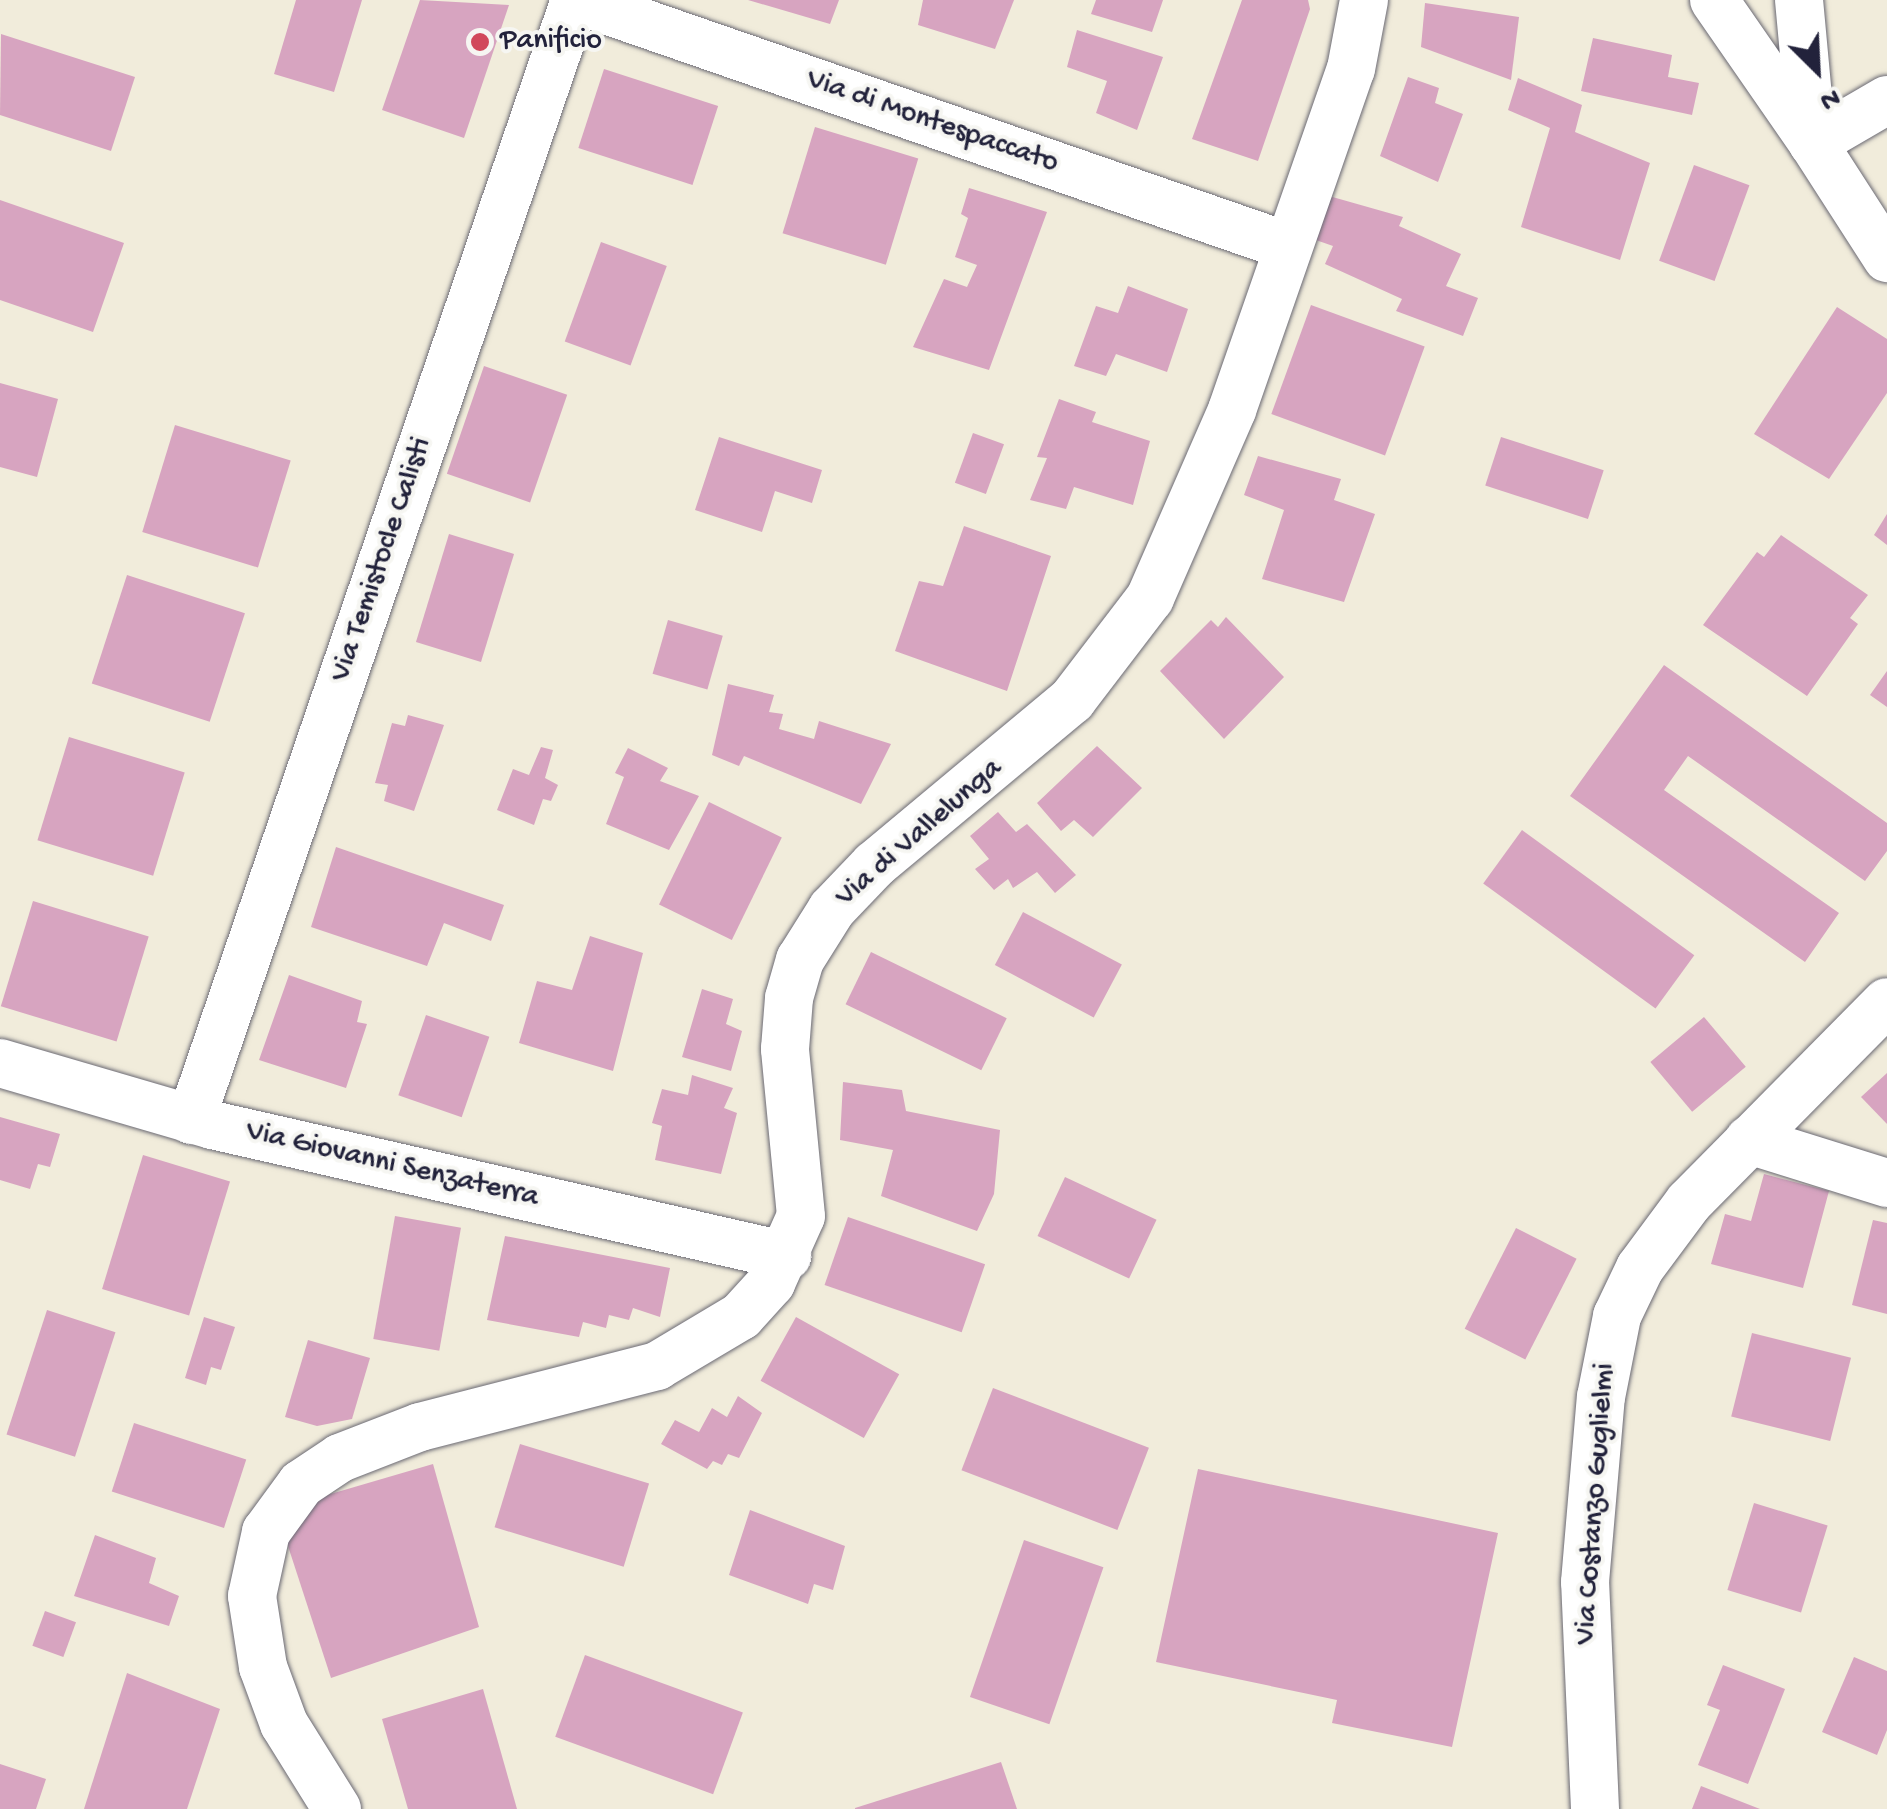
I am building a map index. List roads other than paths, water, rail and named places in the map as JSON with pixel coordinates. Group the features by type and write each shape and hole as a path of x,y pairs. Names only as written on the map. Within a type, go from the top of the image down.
{"street":[{"name":"Via di Montespaccato","path":"576,0 1287,246"},
{"name":"Via Temistocle Calisti","path":"191,1120 576,0"},
{"name":"Via di Vallelunga","path":"337,1809 277,1709 254,1628 256,1562 286,1500 322,1469 382,1440 678,1357 741,1316 787,1256 802,1202 785,1049 788,998 800,960 861,878 1072,700 1128,630 1167,566 1200,492 1351,69 1364,0"},
{"path":"1714,0 1887,258"},
{"path":"1799,0 1813,143"},
{"path":"1813,143 1887,100"},
{"name":"Via Costanzo Guglielmi","path":"1594,1809 1586,1582 1609,1342 1656,1244 1750,1140 1887,1002"},
{"name":"Via Giovanni Senzaterra","path":"0,1062 191,1120 787,1256"},
{"path":"1750,1140 1887,1183"}],"place":[{"name":"Panificio","path":"480,42"}]}
